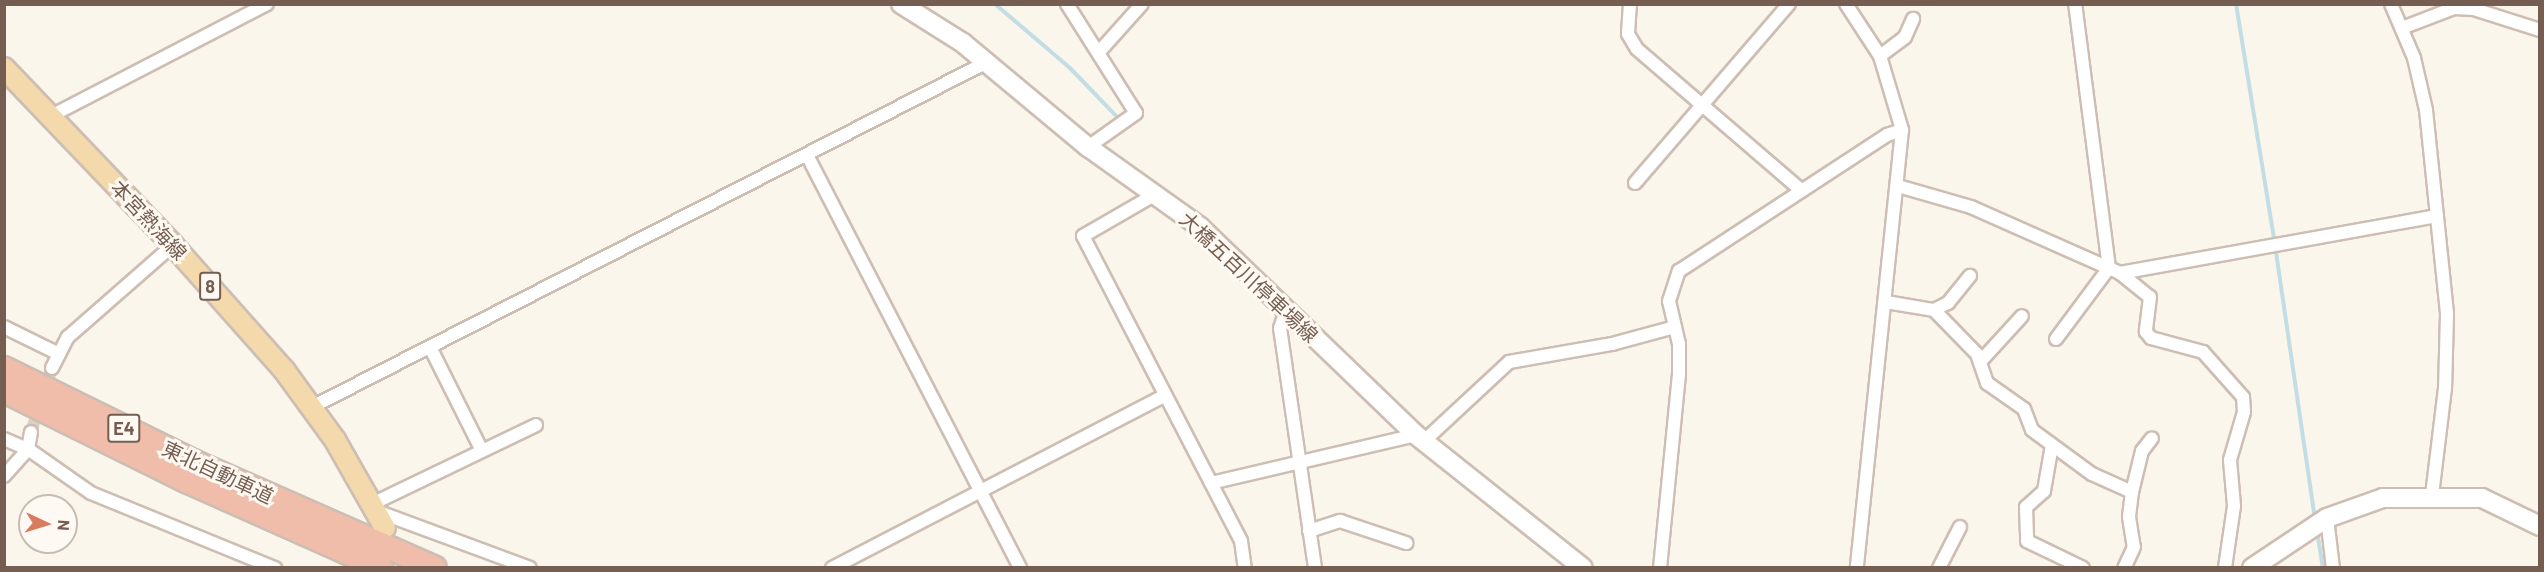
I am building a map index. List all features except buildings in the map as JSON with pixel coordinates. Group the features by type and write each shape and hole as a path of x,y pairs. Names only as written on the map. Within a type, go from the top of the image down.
{"highway":[{"path":"4,354 242,495"},
{"name":"東北自動車道","path":"4,368 381,567"},
{"name":"東北自動車道","path":"4,391 242,495 435,567"},
{"path":"4,408 135,466 242,495"}],"main road":[{"name":"大橋五百川停車場線","path":"901,4 938,25 1088,147 1200,227 1419,439 1583,567"},
{"name":"本宮熱海線","path":"4,68 173,245 312,407 378,514"},
{"path":"2252,567 2320,522 2361,503 2432,495 2482,498 2540,526"}],"street":[{"path":"51,116 267,4"},
{"path":"1067,4 1136,113 1088,147"},
{"path":"1099,52 1142,4"},
{"path":"1630,4 1627,25 1633,44 1801,190"},
{"path":"1635,183 1790,4"},
{"path":"1846,4 1880,56 1902,130 1857,567"},
{"path":"2074,4 2114,270"},
{"path":"2391,4 2402,28 2426,110 2450,340 2432,495"},
{"path":"2402,28 2436,13 2464,9 2540,30"},
{"path":"1880,56 1905,37 1913,19"},
{"path":"312,407 985,63"},
{"path":"1660,567 1661,525 1677,408 1679,344 1669,301 1683,266 1745,231 1801,190 1887,135 1902,130"},
{"path":"807,155 1020,567"},
{"path":"1898,186 1971,207 2114,270 2149,294 2146,332 2151,338 2200,350 2243,397 2244,412 2230,460 2235,506 2225,567"},
{"path":"1154,195 1083,236 1241,542 1245,567"},
{"path":"2056,339 2114,270 2437,216"},
{"path":"52,368 68,337 173,245"},
{"path":"1886,302 1934,310 1948,303 1970,276"},
{"path":"1934,310 1980,362 1987,383 2024,409 2032,430 2092,474 2132,492"},
{"path":"1286,311 1280,328 1315,567"},
{"path":"1980,362 2022,316"},
{"path":"4,327 59,354"},
{"path":"1211,483 1300,461 1419,439 1509,362 1612,344 1675,327"},
{"path":"430,347 481,450"},
{"path":"832,567 982,492 1164,396"},
{"path":"378,514 481,450 536,425"},
{"path":"4,476 28,449 31,432"},
{"path":"2124,567 2134,547 2129,517 2132,492 2142,451 2152,438"},
{"path":"4,439 28,449 91,493 275,567"},
{"path":"2052,445 2044,491 2026,507 2027,541 2083,567"},
{"path":"378,514 530,567"},
{"path":"1309,531 1340,520 1406,543"},
{"path":"2320,522 2333,567"},
{"path":"1939,567 1960,527"}],"waterway":[{"path":"995,4 1070,68 1119,119"},
{"path":"2236,4 2274,239"},
{"path":"2276,252 2315,518"},
{"path":"2317,531 2323,568"}],"tunnel":[{"path":"31,432 52,368"}]}
